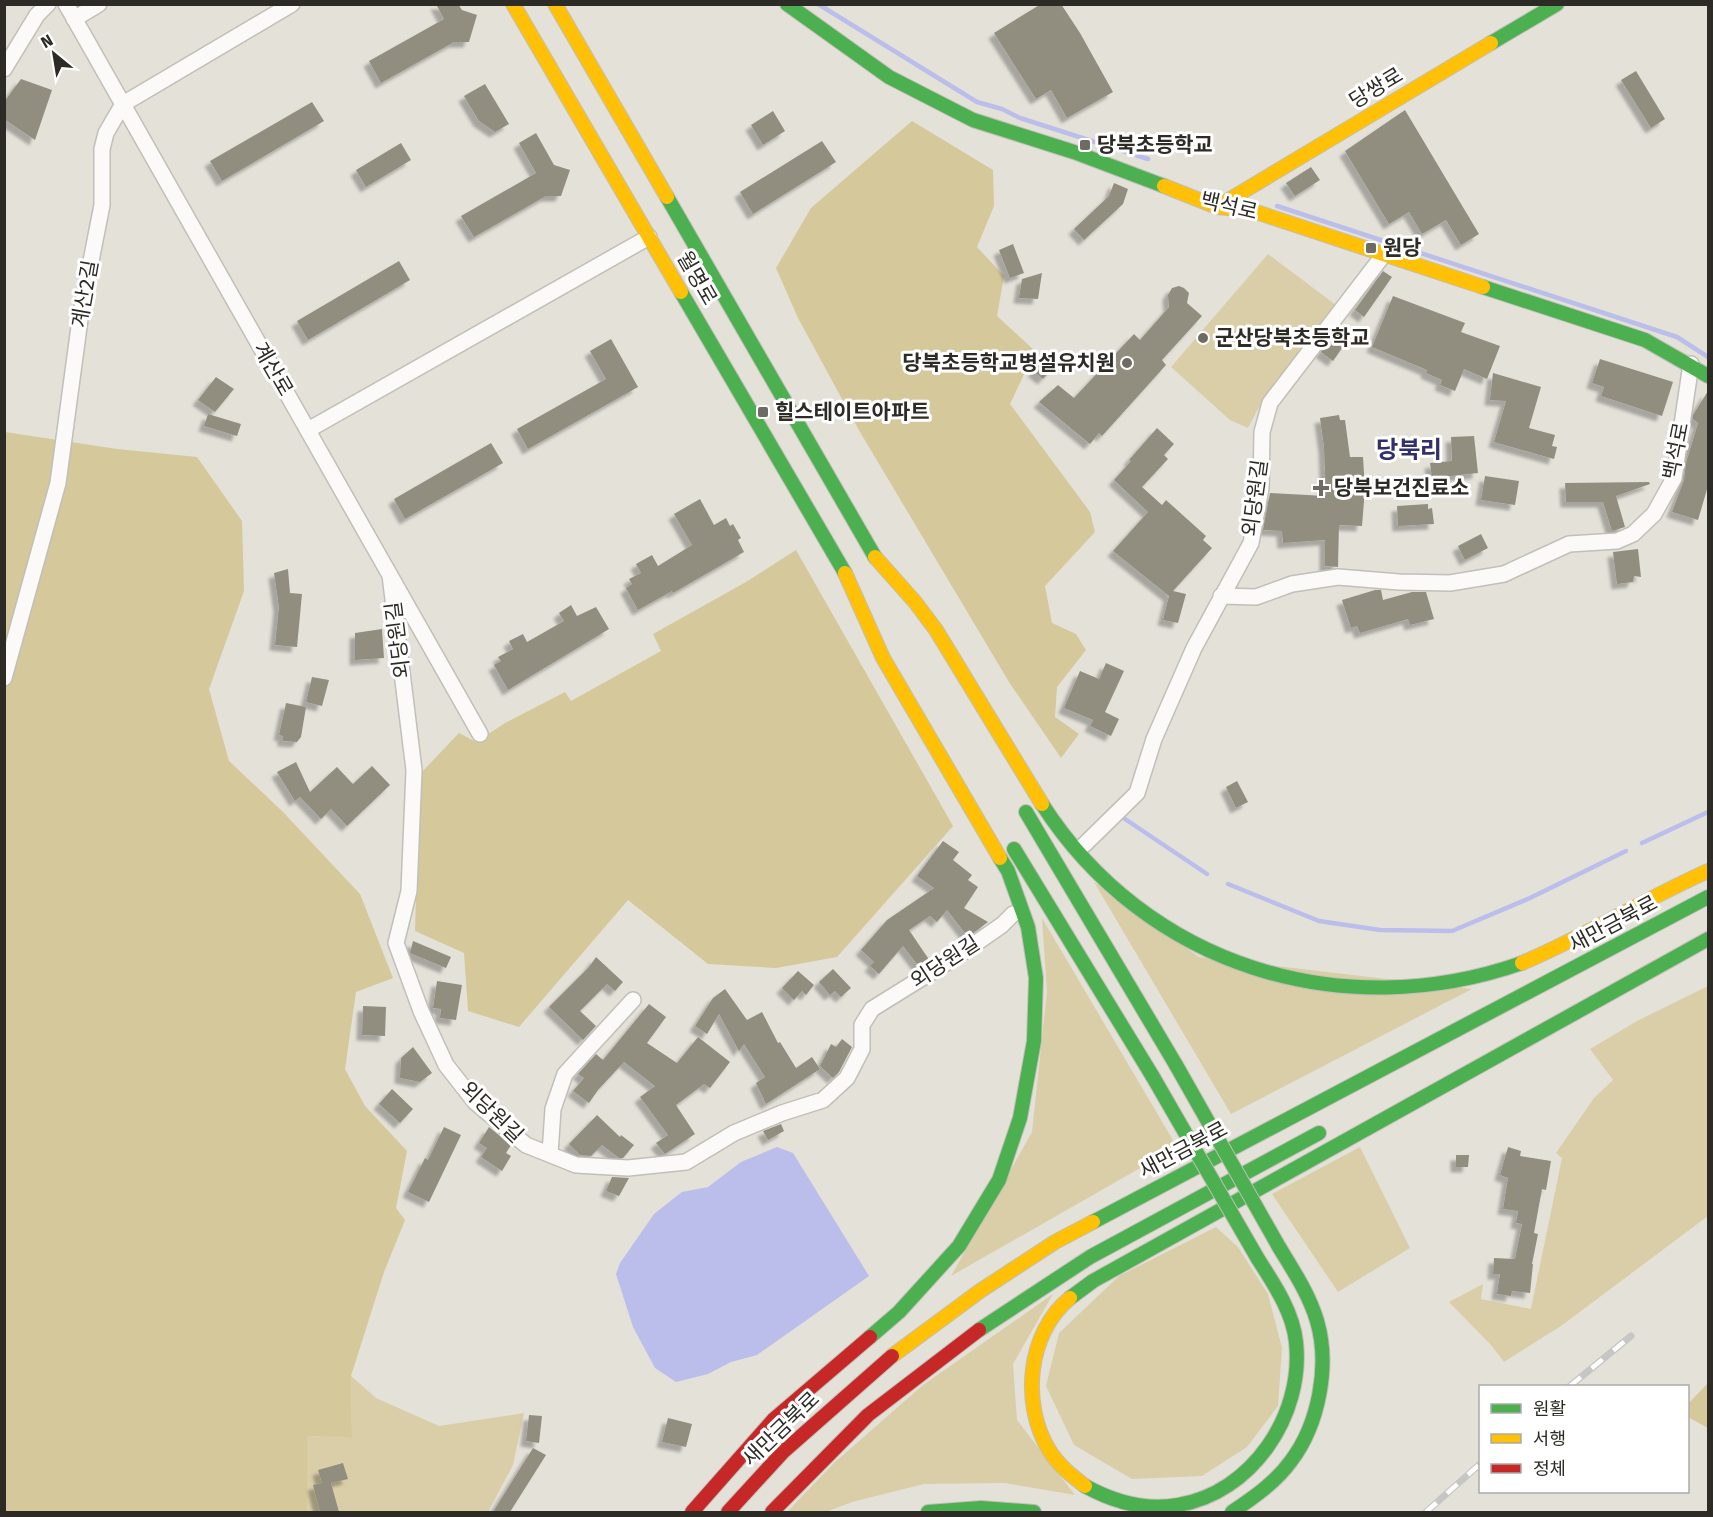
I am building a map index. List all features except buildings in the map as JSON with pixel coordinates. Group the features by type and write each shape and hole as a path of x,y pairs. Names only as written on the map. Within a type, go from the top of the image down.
{"main road":[{"name":"월명로","path":"513,4 845,573"},
{"name":"월명로","path":"555,4 875,557"},
{"name":"백석로","path":"787,4 889,77 974,120 1074,152 1217,207 1250,210 1645,340 1691,364 1708,376"},
{"name":"당쌍로","path":"1217,207 1557,4"},
{"path":"875,557 918,628"},
{"path":"875,557 935,628 1028,783 1058,828 1085,861 1148,914 1185,938 1259,970 1342,987 1392,989 1450,983 1480,977 1531,961 1680,882 1708,872"},
{"path":"845,573 944,734"},
{"path":"692,1512 774,1419 899,1312 959,1246 999,1180 1020,1118 1034,1041 1036,978 1028,927 1008,871 883,658 845,573"},
{"path":"1020,801 1176,1065 1279,1247 1312,1309 1320,1334 1322,1367 1319,1395 1307,1435 1292,1461 1261,1493 1232,1512"},
{"path":"1005,835 1154,1077 1258,1259 1288,1312 1296,1341 1297,1375 1290,1404 1277,1434 1254,1465 1196,1501 1165,1508 1134,1507 1104,1498 1077,1482 1055,1460 1040,1433 1032,1403 1032,1372 1040,1342 1061,1306 1093,1281 1708,939"},
{"name":"새만금북로","path":"728,1512 783,1452 903,1346 980,1291 1055,1242 1708,897"},
{"path":"1564,1004 1708,931"},
{"path":"772,1512 868,1415 967,1338 1090,1257 1334,1125"},
{"path":"928,1512 976,1508 1034,1512"}],"street":[{"path":"4,69 37,15 48,4"},
{"name":"계산로","path":"66,4 480,734"},
{"path":"74,19 99,4"},
{"name":"계산2길","path":"4,678 58,483 81,312 102,205 102,149 106,132 123,104 292,4"},
{"path":"308,430 649,237"},
{"name":"외당원길","path":"1084,845 1137,793 1158,731 1194,648 1251,543 1261,488 1262,432 1270,403 1385,253"},
{"name":"백석로","path":"1221,596 1256,597 1292,584 1338,577 1450,583 1504,574 1569,544 1617,541 1633,534 1654,514 1674,478 1691,364"},
{"name":"외당원길","path":"390,575 414,770 409,891 396,943 421,1011 446,1065 475,1102 526,1145 576,1165 628,1168 686,1162 735,1133 782,1113 823,1100 847,1078 862,1049 862,1025 872,1009 959,955 1002,925 1013,914"},
{"path":"550,1155 554,1108 566,1074 633,1000"}],"shaded area":[{"path":"912,121 993,170 994,206 977,247 1004,276 997,316 1035,351 1010,404 1090,512 1095,532 1045,586 1052,623 1076,634 1086,650 1057,687 1055,717 1079,734 1061,758 1009,682 860,432 798,318 776,268 811,208"},
{"path":"1268,254 1336,305 1258,409 1248,428 1230,420 1171,367"},
{"path":"5,432 117,449 197,457 242,521 244,591 209,689 229,761 283,812 360,894 393,978 356,992 345,1069 365,1106 407,1151 396,1208 405,1220 384,1272 351,1376 352,1438 307,1436 307,1512 5,1512"},
{"path":"796,550 953,826 837,957 776,968 708,964 628,900 519,1027 468,1011 464,953 415,931 420,774 459,733 476,742 505,723 565,692 571,701 661,651 653,634 746,582"},
{"path":"1094,882 1199,957 1472,989 1231,1114"},
{"path":"1042,918 1177,1147 951,1276 1032,1132 1047,992"},
{"path":"1708,986 1708,1216 1561,1326 1504,1362 1491,1345 1449,1302 1483,1284 1481,1299 1531,1309 1562,1158 1556,1153 1594,1098 1613,1080 1590,1049 1637,1021"},
{"path":"1360,1147 1410,1248 1338,1292 1272,1194"},
{"path":"1216,1227 1238,1247 1268,1294 1282,1348 1278,1406 1247,1447 1202,1476 1132,1479 1074,1445 1046,1386 1059,1333 1119,1276"},
{"path":"1053,1294 1013,1364 1017,1420 1075,1495 1005,1483 924,1484 852,1502 826,1512 787,1512 834,1463 923,1385"},
{"path":"351,1376 376,1398 439,1426 524,1413 513,1465 488,1512 307,1512 307,1436 352,1438"},
{"path":"1708,1383 1708,1428 1689,1418 1689,1403"}],"water":[{"path":"777,1147 793,1153 869,1276 757,1355 731,1362 708,1374 676,1382 655,1368 633,1327 616,1274 620,1263 654,1214 682,1192 708,1187 741,1162"}],"waterway":[{"path":"818,4 977,102 1148,159"},
{"path":"1277,206 1677,337 1708,357"},
{"path":"1642,843 1708,812"},
{"path":"1122,817 1207,874"},
{"path":"1228,884 1319,921 1380,930 1452,931 1530,898 1626,851"}],"railway":[{"path":"1571,1385 1631,1336"},
{"path":"1426,1512 1479,1465"}],"traffic: fast":[{"path":"787,4 889,77 973,120 1074,152 1164,186"},
{"path":"1491,43 1557,4"},
{"path":"667,197 875,557"},
{"path":"1483,287 1645,340 1708,376"},
{"path":"681,292 845,573"},
{"path":"1042,804 1085,860 1136,906 1192,942 1254,968 1318,983 1386,988 1454,981 1522,963"},
{"path":"1026,812 1176,1065"},
{"path":"1014,849 1153,1077"},
{"path":"870,1337 899,1312 959,1246 999,1180 1020,1118 1034,1041 1036,978 1028,927 1008,871 1000,858"},
{"path":"1093,1222 1708,897"},
{"path":"1070,1298 1093,1281 1708,939"},
{"path":"1176,1065 1279,1247"},
{"path":"1153,1077 1258,1259"},
{"path":"979,1330 1090,1257 1319,1133"},
{"path":"1232,1512 1271,1483 1291,1461 1309,1430 1319,1394 1322,1356 1317,1321 1305,1292 1279,1247"},
{"path":"1085,1486 1107,1497 1130,1504 1154,1507 1178,1505 1205,1498 1229,1485 1250,1467 1268,1446 1282,1422 1291,1397 1296,1369 1296,1342 1287,1309 1258,1259"},
{"path":"928,1512 981,1508 1034,1512"}],"traffic: slow":[{"path":"513,4 681,292"},
{"path":"555,4 667,197"},
{"path":"1217,207 1491,43"},
{"path":"1164,186 1217,207 1250,210 1483,287"},
{"path":"875,557 915,602 936,630 1042,804"},
{"path":"845,573 883,658 1000,858"},
{"path":"1522,963 1708,871"},
{"path":"892,1356 980,1291 1055,1242 1093,1222"},
{"path":"1070,1298 1056,1313 1037,1349 1032,1391 1034,1412 1049,1450 1061,1465 1085,1486"}],"traffic: jam":[{"path":"772,1512 868,1415 979,1330"},
{"path":"692,1512 774,1419 870,1337"},
{"path":"728,1512 783,1452 892,1356"}],"place":[{"name":"당북초등학교","path":"1085,145"},
{"name":"원당","path":"1371,248"},
{"name":"군산당북초등학교","path":"1203,338"},
{"name":"당북초등학교병설유치원","path":"1127,363"},
{"name":"힐스테이트아파트","path":"763,412"},
{"name":"당북보건진료소","path":"1321,488"}],"district":[{"name":"당북리","path":"1409,450"}]}
